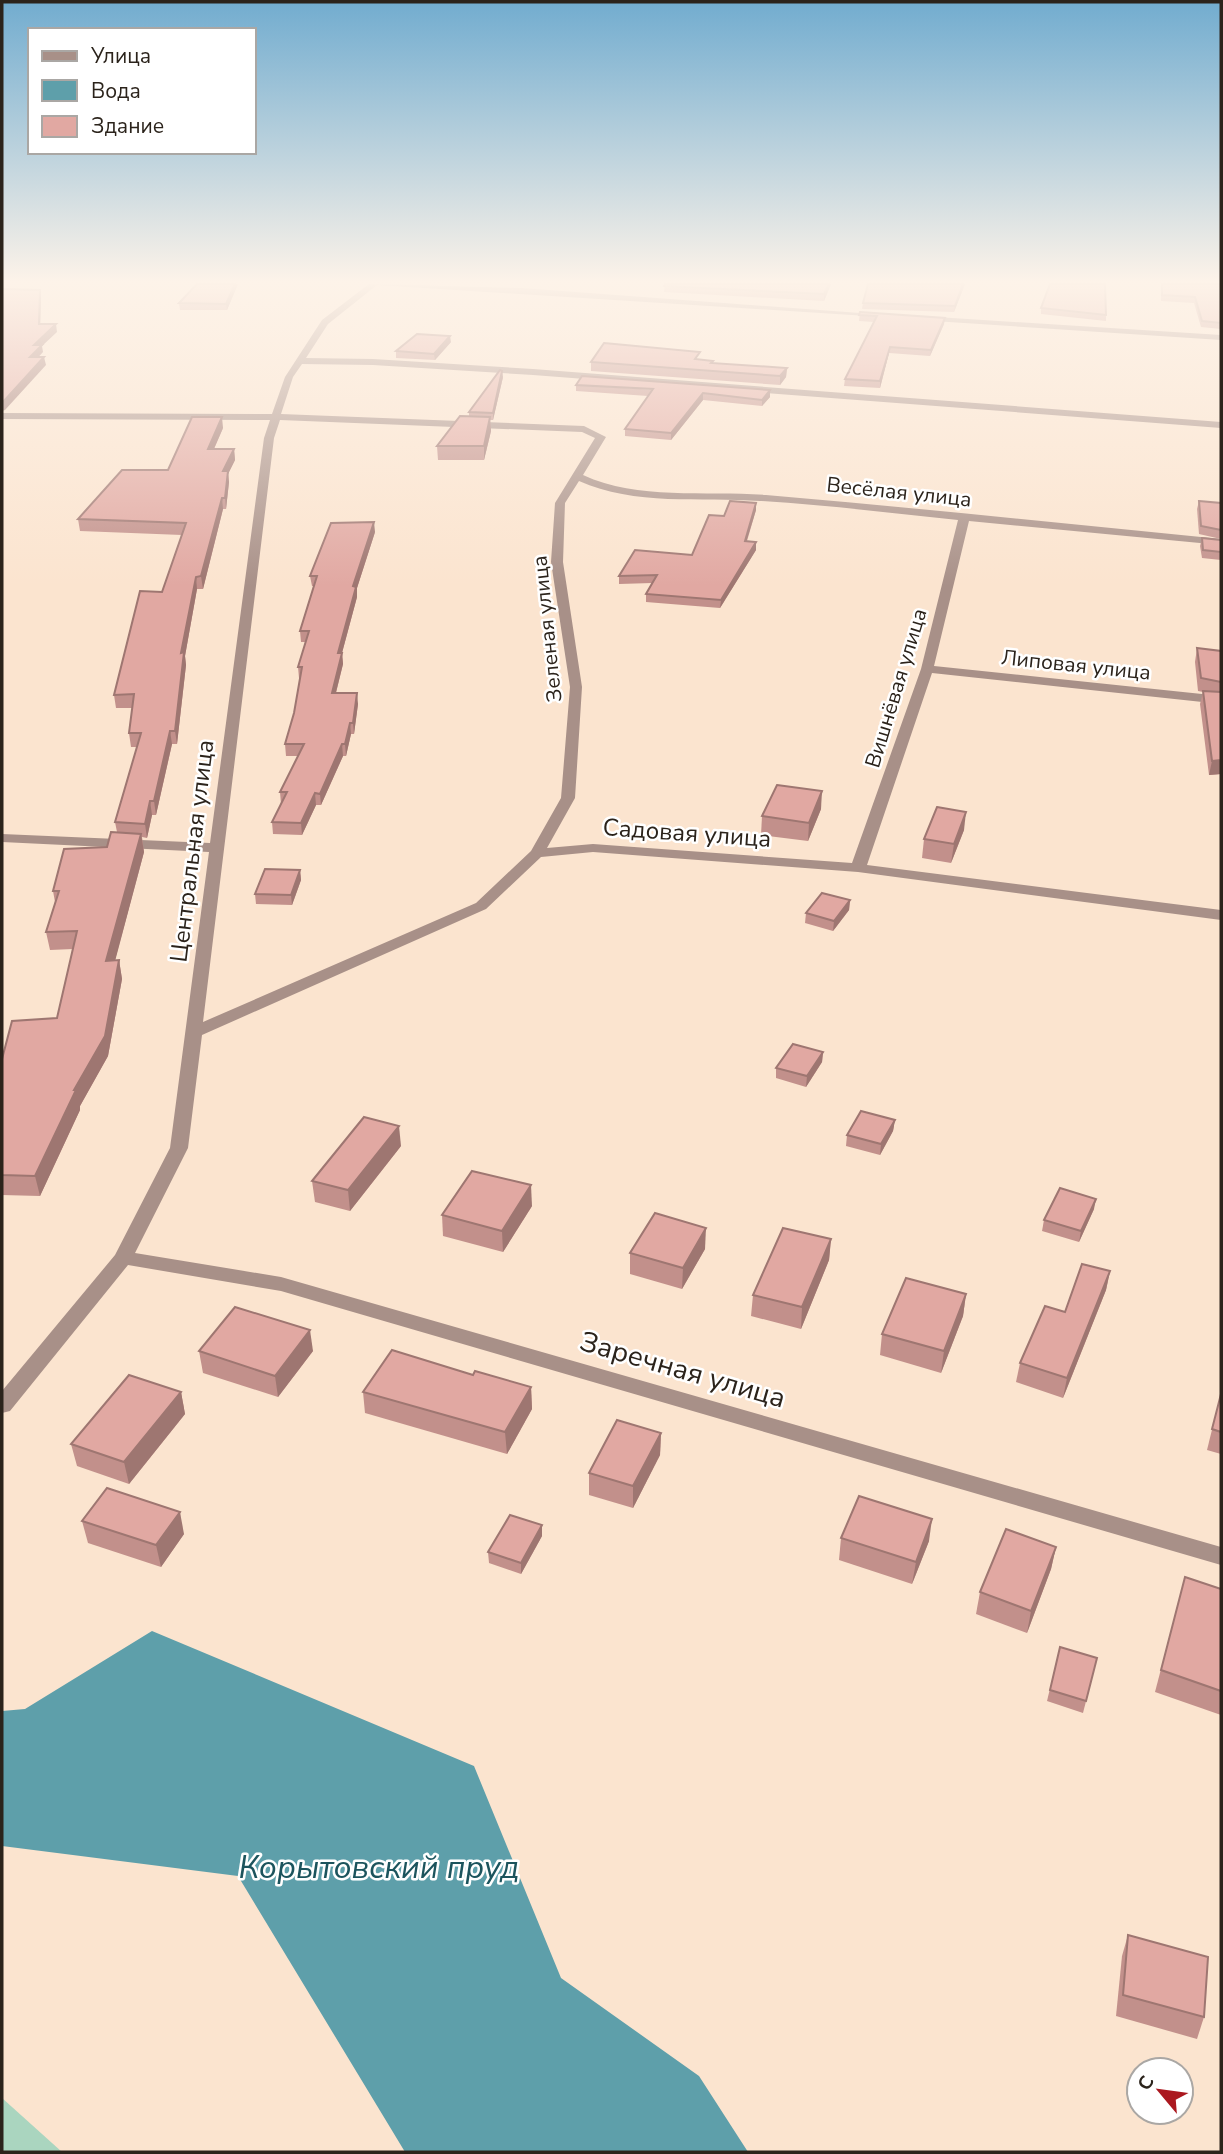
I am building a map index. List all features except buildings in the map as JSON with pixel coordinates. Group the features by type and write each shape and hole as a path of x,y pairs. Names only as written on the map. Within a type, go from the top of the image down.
{"street":[{"name":"Центральная улица","path":"2,1405 123,1258 179,1148 270,438 287,385"},
{"path":"696,385 1221,425"},
{"path":"2,415 276,417"},
{"name":"Зеленая улица","path":"276,417 584,429 601,437 560,503 557,562 576,687 568,798 537,853"},
{"name":"Весёлая улица","path":"575,475 590,484 619,490 760,498 1221,542"},
{"name":"Вишнёвая улица","path":"858,868 927,669 964,518"},
{"name":"Липовая улица","path":"927,669 1221,700"},
{"path":"2,838 217,848"},
{"name":"Садовая улица","path":"537,853 593,848 858,868 1221,915"},
{"path":"194,1032 481,906 537,853"},
{"name":"Заречная улица","path":"123,1258 281,1284 1221,1556"}],"green space":[{"path":"2,2098 62,2152 2,2152"}],"water":[{"name":"Корытовский пруд","path":"152,1631 474,1766 561,1978 699,2076 748,2152 405,2152 238,1876 2,1846 2,1711 25,1709"}]}
